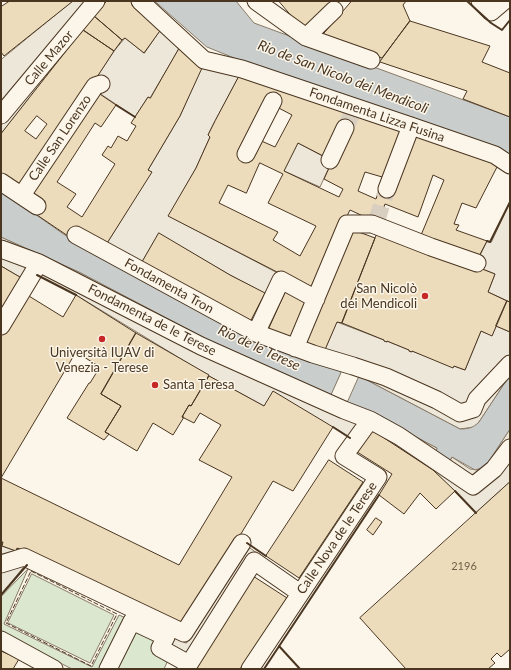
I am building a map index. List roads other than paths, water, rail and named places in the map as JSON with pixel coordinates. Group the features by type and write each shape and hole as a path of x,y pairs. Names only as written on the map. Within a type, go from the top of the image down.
{"street":[{"name":"Calle Mazor","path":"1,115 96,1"},
{"name":"Fondamenta Lizza Fusina","path":"140,1 175,38 204,60 242,69 279,90 411,126 495,155 510,165"},
{"path":"256,1 306,37 371,60"},
{"path":"480,1 491,12 504,1"},
{"path":"306,37 340,4"},
{"name":"Calle San Lorenzo","path":"22,195 95,86 101,84"},
{"path":"246,154 279,90"},
{"path":"387,189 411,126"},
{"path":"330,160 345,128"},
{"path":"1,182 37,206"},
{"path":"295,348 347,224 375,224 431,247 477,263"},
{"name":"Fondamenta Tron","path":"76,235 256,333 352,369 386,377 437,400 460,413 473,409 477,399 510,364"},
{"name":"Fondamenta de le Terese","path":"1,249 38,263 201,346 344,410 365,427 399,436 473,486 494,469 510,448"},
{"path":"1,326 38,263"},
{"path":"256,333 282,280 316,299"},
{"name":"Calle Nova de le Terese","path":"250,669 378,477 344,456 365,427"},
{"path":"1,564 24,557 152,626 166,636 160,648 187,666 242,543"},
{"path":"108,669 132,621 184,633 221,591 254,561 300,593"},
{"path":"1,640 54,669"}],"water":[{"name":"Rio de San Nicolo dei Mendicoli","path":"155,1 236,1 254,23 510,117 510,158 271,73 207,47"},
{"name":"Rio de le Terese","path":"1,190 72,240 359,376 460,429 470,428 479,422 510,375 510,429 487,464 482,468 475,470 452,457 449,462 436,453 437,448 375,415 252,363 79,272 1,237"}],"tunnel":[{"path":"345,128 353,112"},
{"path":"376,222 387,189"}],"place":[{"name":"San Nicolò dei Mendicoli","path":"425,296"},
{"name":"Università IUAV di Venezia - Terese","path":"102,339"},
{"name":"Santa Teresa","path":"155,385"}]}
